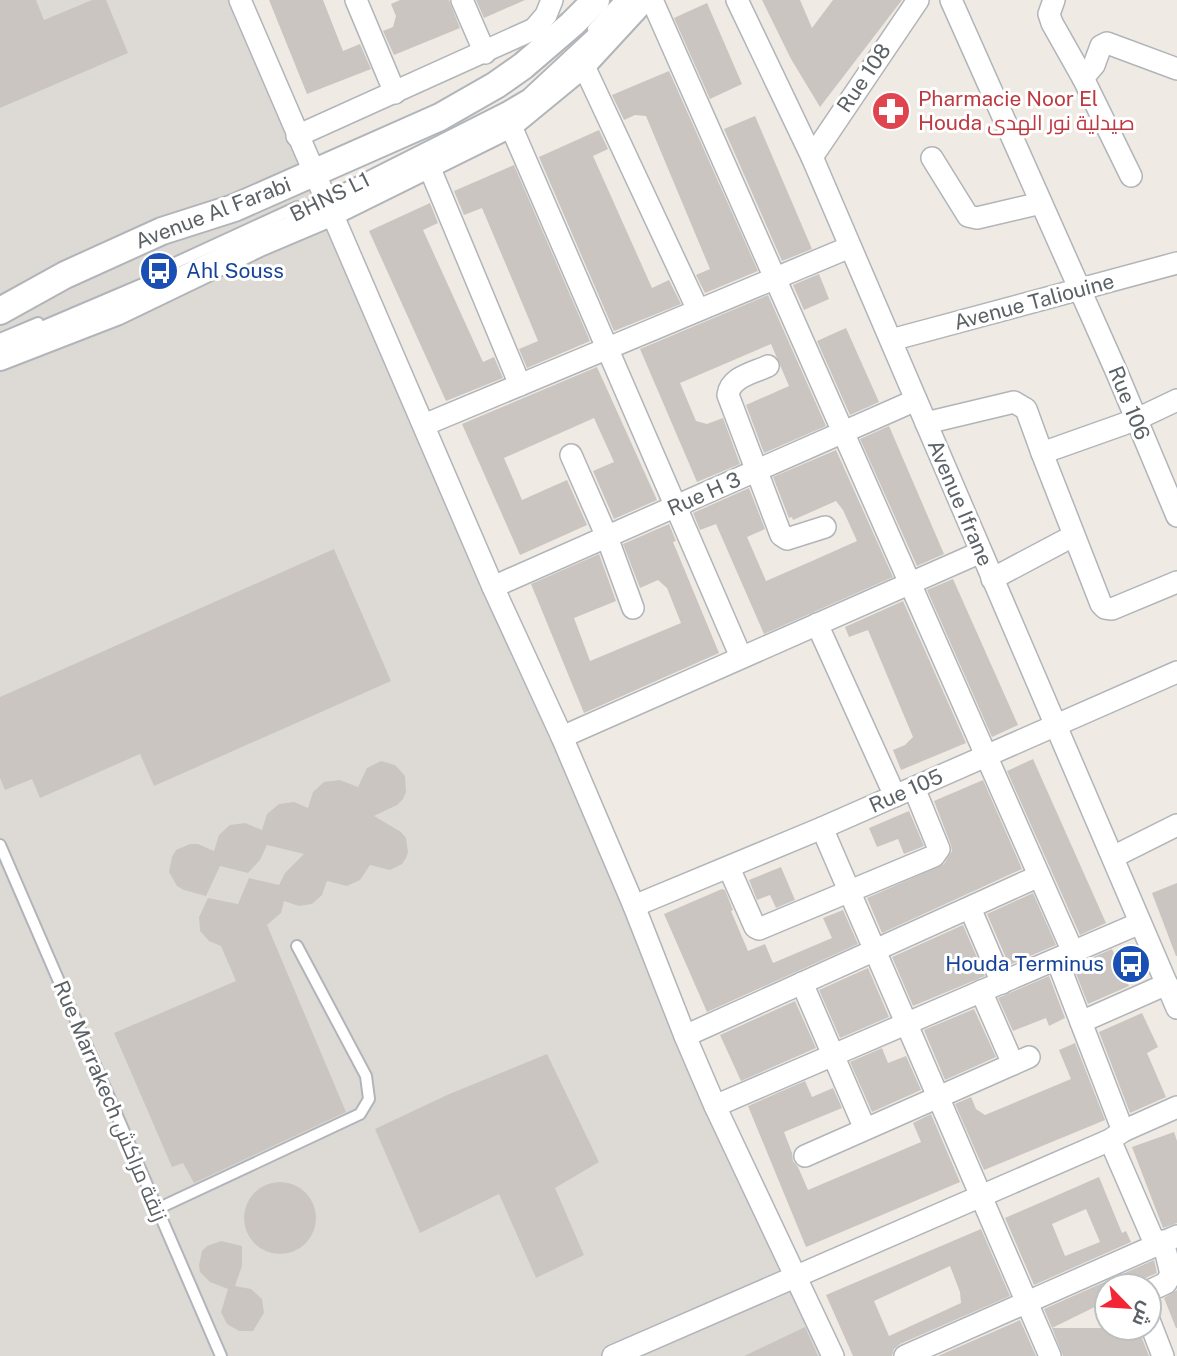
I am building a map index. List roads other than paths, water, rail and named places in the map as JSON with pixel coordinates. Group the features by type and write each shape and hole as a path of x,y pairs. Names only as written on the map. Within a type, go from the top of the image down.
{"street":[{"path":"240,0 493,587 562,737 715,1106 833,1356"},
{"path":"356,0 395,93"},
{"path":"462,0 485,53"},
{"path":"297,136 534,29 546,15 552,0"},
{"path":"323,195 440,117 496,85 548,46 596,0"},
{"path":"323,195 428,164 510,124 583,64 642,0"},
{"path":"652,0 1039,876 1065,956 1081,1022 1116,1135 1165,1241 1171,1274 1167,1283 1163,1285"},
{"name":"Avenue Ifrane","path":"737,0 812,157 1140,923 1172,991"},
{"name":"Rue 108","path":"812,157 918,0"},
{"name":"Rue 106","path":"951,0 1117,373 1177,516"},
{"path":"1054,0 1049,14 1052,23 1083,78 1131,176"},
{"path":"1083,78 1094,65 1101,46 1107,43 1177,69"},
{"path":"583,64 698,310"},
{"path":"510,124 741,657"},
{"path":"933,158 968,216 977,218 1041,203"},
{"path":"428,164 520,385"},
{"name":"Avenue Al Farabi","path":"0,311 65,275 162,231 234,208 323,195"},
{"name":"Avenue Al Farabi","path":"0,357 109,315 259,243 323,195"},
{"path":"424,425 850,247"},
{"name":"Avenue Taliouine","path":"891,340 1177,263"},
{"path":"768,366 733,382 728,395 784,537 788,539 825,527"},
{"name":"Rue H 3","path":"493,587 916,400"},
{"path":"1042,453 1135,420 1177,400"},
{"path":"926,423 1014,402 1026,409 1073,537 1105,608 1112,609 1177,582"},
{"path":"571,455 607,537 633,608"},
{"path":"992,579 1073,537"},
{"path":"562,737 981,552"},
{"path":"729,868 758,929 937,855 939,849 904,792 817,624"},
{"name":"Rue 105","path":"634,906 822,828 1177,672"},
{"path":"1113,857 1177,825"},
{"path":"822,828 1029,1302 1050,1356"},
{"path":"685,1036 1039,876"},
{"path":"970,908 1002,983"},
{"path":"715,1106 1140,923"},
{"path":"802,984 865,1129"},
{"path":"1081,1022 1172,991"},
{"path":"805,1156 1021,1061 981,992"},
{"path":"612,1356 795,1278 1177,1107"},
{"path":"905,1356 1165,1241"}],"lane":[{"name":"BHNS L1","path":"0,344 243,240 323,195 524,92 583,40 620,0"},
{"name":"BHNS L1","path":"0,339 159,271 505,108 527,95 628,0"},
{"name":"Rue Marrakech زنقة مراكش","path":"0,845 221,1356"},
{"path":"157,1209 360,1114 369,1099 366,1076 297,946"}],"place":[{"name":"Pharmacie Noor El Houda صيدلية نور الهدى","path":"891,111"},
{"name":"Ahl Souss","path":"159,271"},
{"name":"Houda Terminus","path":"1131,964"}]}
